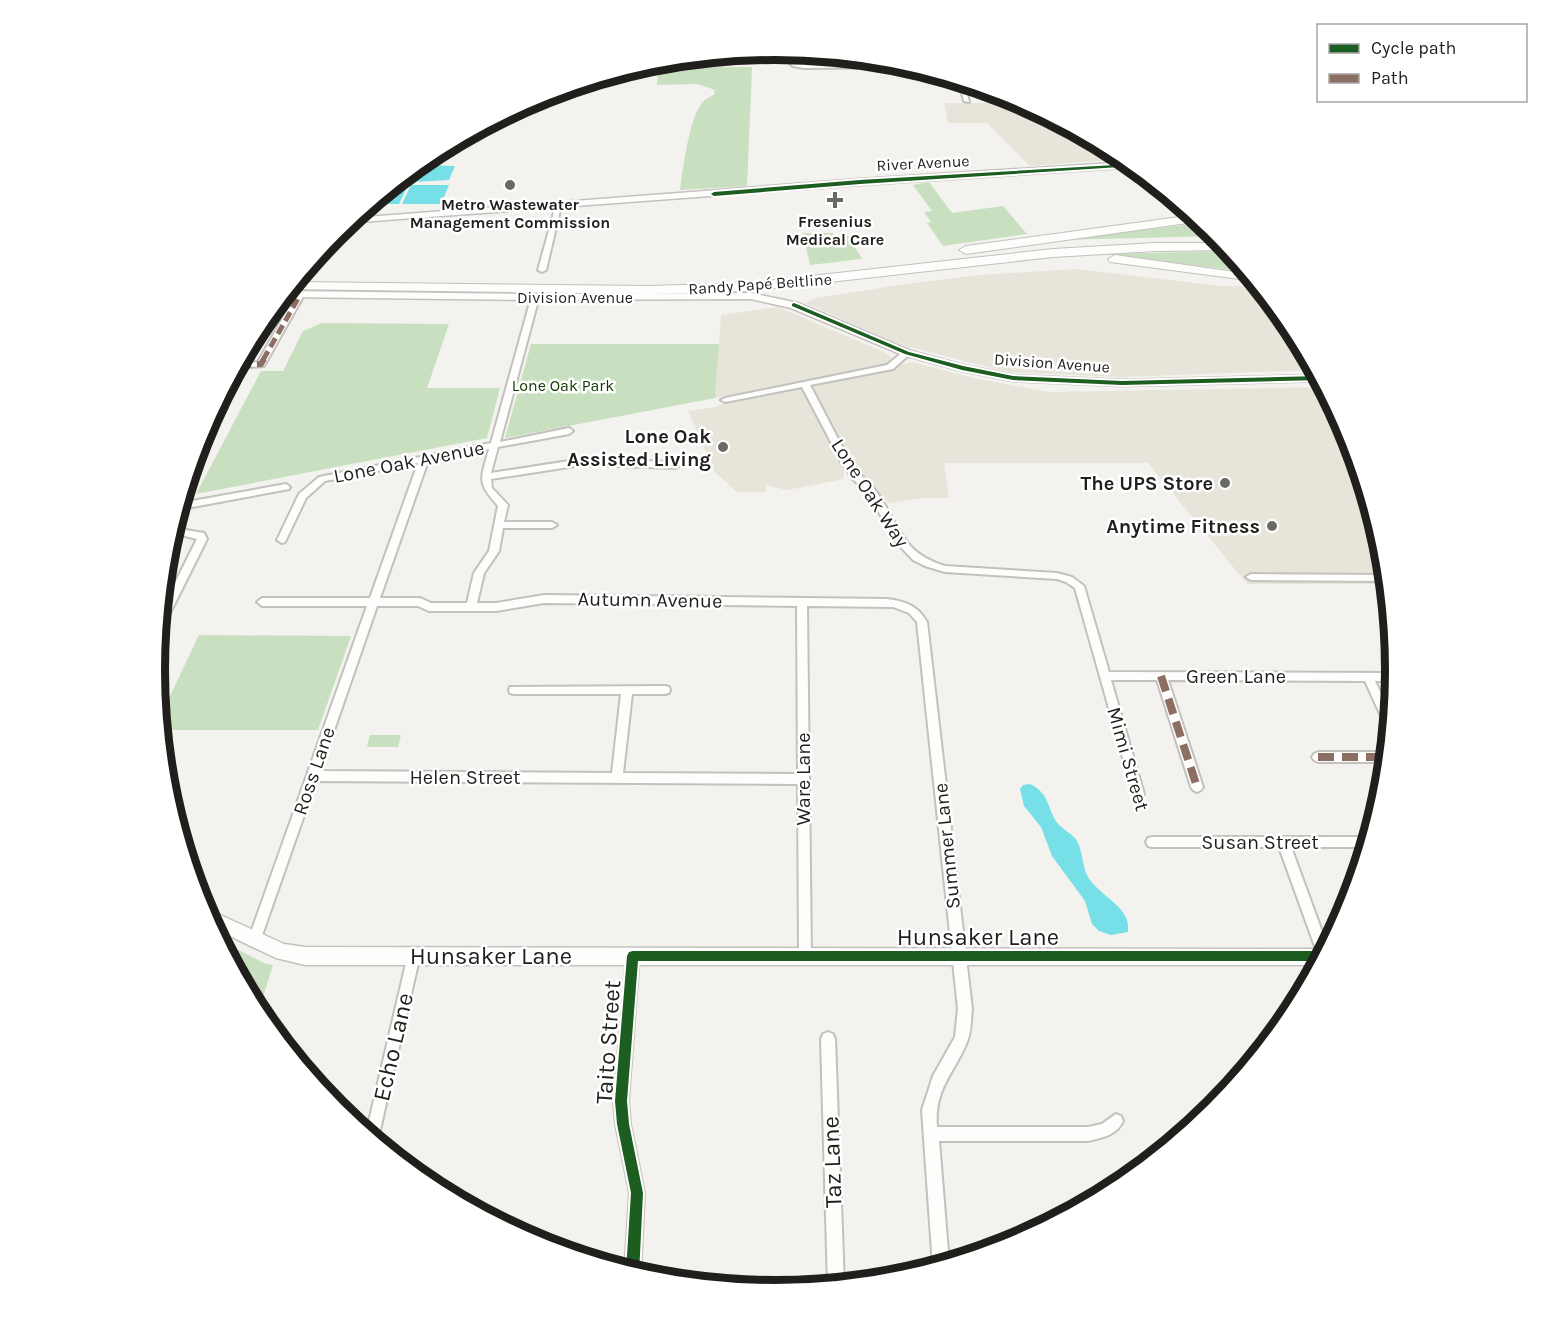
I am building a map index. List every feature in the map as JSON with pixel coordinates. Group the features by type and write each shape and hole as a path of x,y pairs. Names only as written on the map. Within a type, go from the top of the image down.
{"highway":[{"path":"748,283 1186,220"},
{"name":"Randy Papé Beltline","path":"299,290 648,290 748,283 1053,253 1211,243"},
{"path":"748,283 847,283 1060,258 1123,259 1241,276"},
{"name":"Randy Papé Beltline","path":"308,279 748,283"}],"street":[{"path":"792,60 799,66 845,64"},
{"path":"964,90 967,101"},
{"name":"River Avenue","path":"365,220 867,182 1119,166"},
{"path":"542,270 558,206"},
{"name":"Division Avenue","path":"298,290 536,297 734,295 765,297 795,305 907,353 991,374 1044,381 1122,383 1311,378"},
{"path":"247,365 261,364 293,297"},
{"path":"471,607 478,576 493,554 501,525 503,505 488,489 486,477 536,297"},
{"path":"724,400 890,367 907,353"},
{"name":"Lone Oak Way","path":"805,384 852,471 874,495 906,550 924,563 945,569 1057,576 1074,582 1083,595 1105,676"},
{"name":"Lone Oak Avenue","path":"282,540 300,499 318,481 569,431"},
{"name":"Ross Lane","path":"254,940 424,459"},
{"name":"Lone Oak Avenue","path":"486,477 582,462 676,465"},
{"path":"188,504 286,487"},
{"path":"501,525 552,525"},
{"path":"169,600 202,539 201,535 182,531"},
{"path":"1251,577 1379,578"},
{"name":"Autumn Avenue","path":"374,602 420,602 429,607 502,606 544,599 892,603 913,611 922,622"},
{"path":"262,602 374,602"},
{"name":"Ware Lane","path":"802,602 805,957"},
{"name":"Summer Lane","path":"922,622 965,1009 964,1028 958,1048 932,1095 928,1116 940,1258"},
{"name":"Green Lane","path":"1105,676 1386,677"},
{"name":"Mimi Street","path":"1105,676 1138,794"},
{"path":"1161,676 1197,788"},
{"path":"1368,677 1385,713"},
{"path":"514,690 665,690"},
{"path":"617,778 627,690"},
{"path":"1318,757 1380,757"},
{"name":"Helen Street","path":"312,776 803,779"},
{"name":"Susan Street","path":"1152,842 1361,842"},
{"path":"1284,842 1320,946"},
{"name":"Hunsaker Lane","path":"220,923 282,952 305,956 1315,956"},
{"name":"Echo Lane","path":"374,1130 414,955"},
{"name":"Taito Street","path":"633,956 621,1092 623,1124 637,1193 633,1264"},
{"name":"Taz Lane","path":"828,1039 836,1278"},
{"path":"930,1134 1088,1134 1105,1130 1116,1121"}],"shaded area":[{"path":"991,99 1046,123 1110,160 1030,166 987,123 948,123 944,103 992,103"},
{"path":"1077,269 1220,286 1250,287 1283,331 1307,370 1120,377 1007,372 902,345 805,303 816,298 979,275"},
{"path":"778,307 886,353 892,359 887,364 715,398 721,315"},
{"path":"912,362 973,378 1049,392 1316,387 1340,437 1354,474 1365,512 1380,584 1247,584 1148,463 944,463 949,498 923,498 888,503 855,470 811,389 816,385 894,369"},
{"path":"801,388 805,390 844,466 844,479 787,490 766,485 766,492 737,492 715,472 688,411"}],"green space":[{"path":"685,67 752,67 747,186 680,190 687,144 697,110 706,99 714,95 715,90 698,84 657,85 658,75 643,75"},
{"path":"929,182 952,213 1003,206 1027,234 943,246 927,223 931,222 924,212 932,211 913,185"},
{"path":"1191,224 1204,236 1060,240"},
{"path":"803,233 833,233 835,237 860,235 852,242 862,259 810,265"},
{"path":"1218,251 1236,271 1104,254"},
{"path":"322,323 449,324 427,388 500,388 487,438 196,494 261,371 283,371 303,331"},
{"name":"Lone Oak Park","path":"531,344 719,344 715,398 505,438"},
{"path":"199,635 351,636 318,730 168,730 166,705"},
{"path":"370,735 401,735 398,747 367,747"},
{"path":"231,946 266,964 273,965 262,1000"}],"water":[{"path":"433,165 455,166 449,180 412,182"},
{"path":"408,185 399,204 383,204"},
{"path":"411,185 449,185 441,204 402,204"},
{"path":"1030,784 1042,793 1059,825 1077,841 1088,877 1120,909 1128,923 1128,932 1111,935 1099,931 1092,924 1085,901 1052,856 1041,827 1024,806 1020,789 1023,785"}],"marked path":[{"path":"247,365 261,364 300,295"},
{"path":"1161,676 1197,787"},
{"path":"1318,757 1380,757"}],"cycle path":[{"path":"714,194 860,182 1119,166"},
{"path":"794,305 907,353 962,368 1013,378 1122,383 1311,378"},
{"path":"633,1264 637,1193 623,1124 621,1101 633,956 1315,956"}],"place":[{"name":"Metro Wastewater Management Commission","path":"510,185"},
{"name":"Fresenius Medical Care","path":"835,200"},
{"name":"Lone Oak Assisted Living","path":"723,447"},
{"name":"The UPS Store","path":"1225,483"},
{"name":"Anytime Fitness","path":"1272,526"}]}
